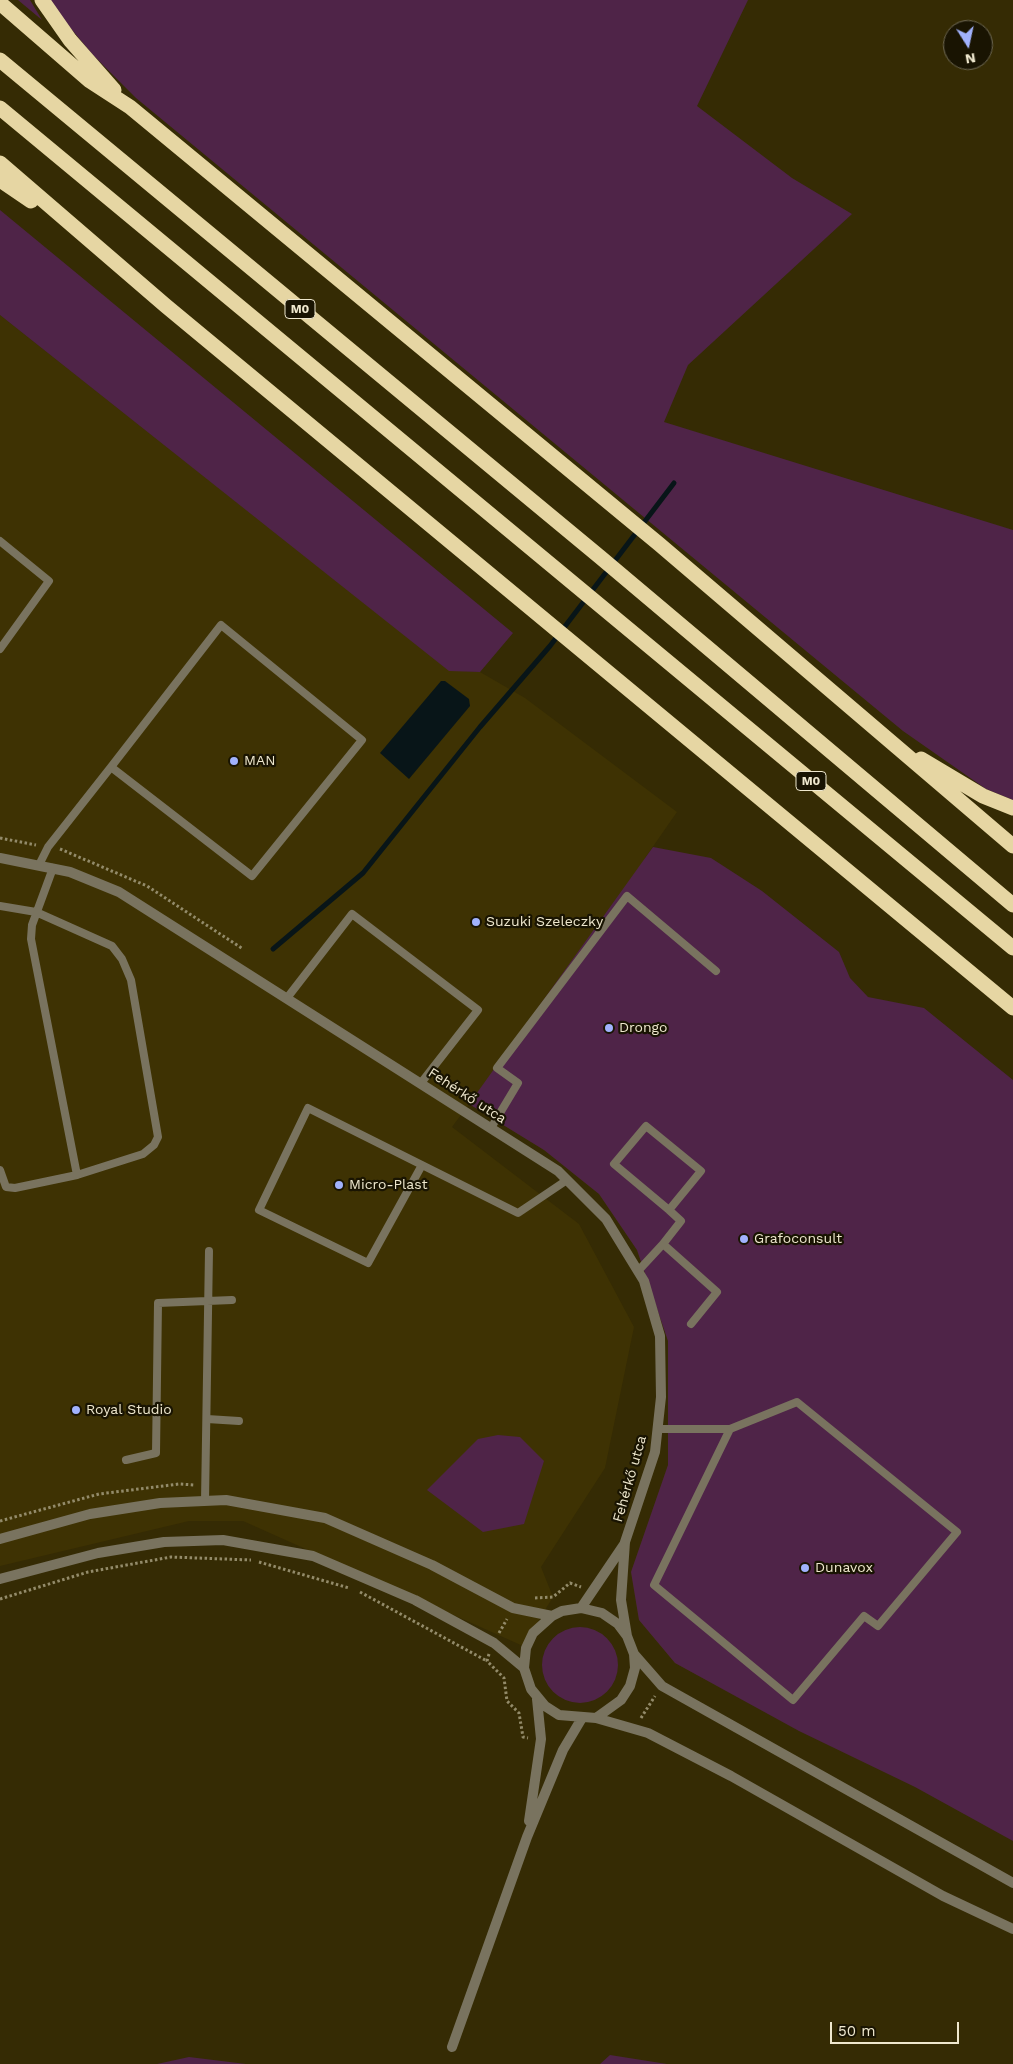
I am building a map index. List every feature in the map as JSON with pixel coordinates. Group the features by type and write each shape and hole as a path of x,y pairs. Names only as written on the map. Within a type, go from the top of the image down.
{"highway":[{"path":"42,0 52,16 89,63 130,107"},
{"path":"0,3 90,81 130,107 658,544 1013,846"},
{"name":"M0","path":"0,60 630,582 1013,905"},
{"name":"M0","path":"0,108 1013,948"},
{"path":"0,162 104,254 1013,1008"},
{"path":"0,180 104,254"},
{"path":"894,743 983,796 1013,808"}],"street":[{"name":"Fehérkő utca","path":"0,858 70,872 119,892 558,1171 606,1219 644,1281 660,1336 661,1397 655,1452 625,1542"},
{"path":"0,1539 90,1514 160,1503 226,1500 325,1518 432,1565 513,1608 552,1616"},
{"path":"0,1579 98,1553 164,1542 223,1540 313,1556 424,1605 494,1643 524,1668"},
{"path":"581,1608 625,1542"},
{"path":"596,1718 621,1700 630,1686 635,1668 634,1654 627,1636 621,1600 625,1542"},
{"path":"627,1636 618,1624 602,1613 581,1608 562,1611 552,1616 533,1633 526,1648 524,1668 531,1689 537,1699 560,1715 596,1718 648,1733 731,1776 943,1896 1013,1929"},
{"path":"634,1654 662,1686 1013,1883"},
{"path":"526,1837 541,1740 537,1699"},
{"path":"452,2047 526,1837 563,1750 582,1718"}],"lane":[{"path":"0,541 49,581 0,650"},
{"path":"39,865 48,847 221,625 362,740 252,876 111,767"},
{"path":"53,868 36,912 32,925 31,939 78,1174"},
{"path":"491,1128 518,1083 497,1068 627,896 716,971"},
{"path":"0,906 36,912 112,946 122,959 131,980 158,1137 154,1145 143,1154 78,1174 16,1188 6,1187 0,1170"},
{"path":"287,998 352,914 478,1010 421,1083"},
{"path":"422,1165 368,1263 260,1210 308,1108 422,1165 518,1213 567,1180"},
{"path":"638,1271 681,1221 614,1164 646,1126 702,1171 669,1210"},
{"path":"662,1244 717,1292 691,1324"},
{"path":"205,1501 209,1251"},
{"path":"126,1460 156,1453 158,1303 232,1300"},
{"path":"658,1429 730,1429 798,1402 957,1532 878,1626 864,1616 793,1700 654,1585 730,1429"},
{"path":"206,1419 239,1421"}],"path":[{"path":"0,1599 88,1572 170,1557 255,1560 353,1589 487,1661"},
{"path":"633,1729 662,1686"}],"shaded area":[{"path":"18,0 30,0 42,20"},
{"path":"49,0 748,0 697,106 792,178 852,214 688,365 664,422 1013,530 1013,800 986,789 903,731 136,98 93,55"},
{"path":"0,210 513,633 480,672 449,671 0,315"},
{"path":"0,315 449,670 480,672 525,698 677,812 645,858 723,1689 675,1663 639,1620 631,1572 668,1465 668,1341 637,1250 599,1194 544,1150 469,1104 452,1127 579,1224 634,1327 605,1468 541,1567 553,1597 523,1646 243,1521 189,1521 0,1566"},
{"path":"441,681 445,681 469,699 470,706 409,779 380,753"},
{"path":"653,847 711,858 762,891 839,952 850,978 868,997 924,1008 1013,1080 1013,1841 915,1787 799,1731 675,1663 639,1620 631,1572 668,1465 668,1341 637,1250 599,1194 544,1150 469,1104"},
{"path":"498,1435 520,1437 544,1461 524,1524 483,1532 427,1490 478,1439"},
{"path":"580,1627 595,1630 607,1638 615,1650 618,1665 615,1680 607,1692 595,1700 580,1703 565,1700 553,1692 545,1680 542,1665 545,1650 553,1638 565,1630"},
{"path":"610,2055 667,2064 600,2064"},
{"path":"189,2057 246,2064 157,2064"}],"waterway":[{"path":"273,949 363,873 480,727 550,646 674,483"}],"place":[{"name":"MAN","path":"234,761"},
{"name":"Suzuki Szeleczky","path":"476,922"},
{"name":"Drongo","path":"609,1028"},
{"name":"Micro-Plast","path":"339,1185"},
{"name":"Grafoconsult","path":"744,1239"},
{"name":"Royal Studio","path":"76,1410"},
{"name":"Dunavox","path":"805,1568"}]}
